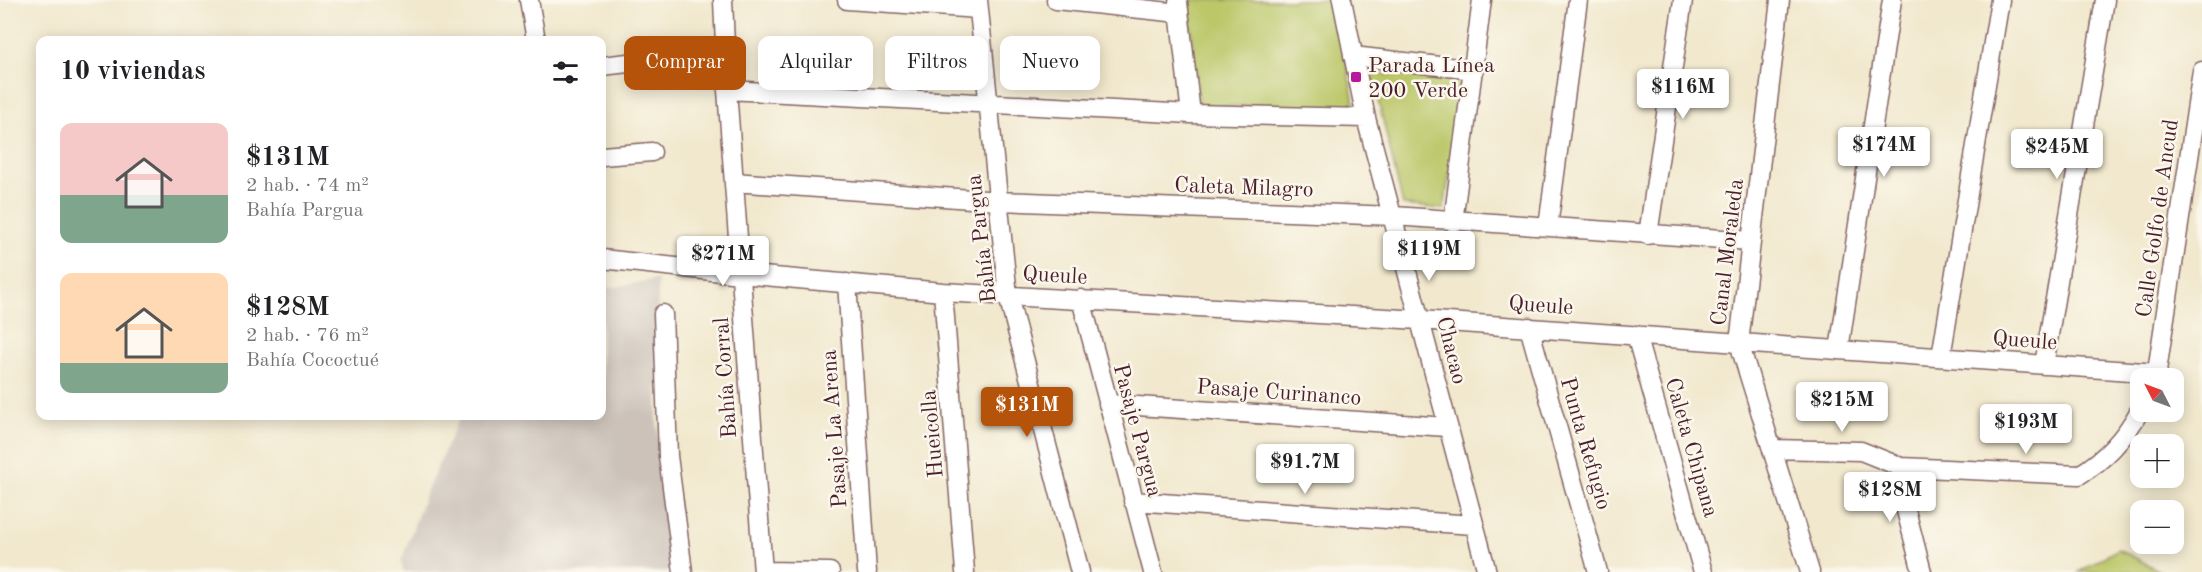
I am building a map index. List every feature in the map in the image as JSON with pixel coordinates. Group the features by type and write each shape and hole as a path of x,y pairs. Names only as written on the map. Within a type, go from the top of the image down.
{"street":[{"path":"529,0 535,36"},
{"name":"Bahía Corral","path":"723,0 725,36"},
{"path":"847,0 979,5"},
{"path":"1056,0 1178,6 1191,114"},
{"name":"Chacao","path":"1342,0 1366,118 1394,216 1487,572"},
{"path":"1453,222 1482,0"},
{"path":"1548,227 1578,0"},
{"path":"1648,235 1683,0"},
{"name":"Canal Moraleda","path":"1780,0 1739,343 1810,572"},
{"path":"1839,350 1892,0"},
{"path":"1941,357 2000,0"},
{"path":"2044,365 2105,0"},
{"name":"Bahía Pargua","path":"979,5 1008,296 1080,572"},
{"path":"1353,56 1474,70"},
{"path":"606,66 624,63"},
{"name":"Calle Golfo de Ancud","path":"2158,368 2202,71"},
{"path":"727,90 1191,114 1366,118"},
{"name":"Bahía Corral","path":"727,90 763,571"},
{"path":"606,156 652,152"},
{"name":"Caleta Milagro","path":"734,182 999,201 1394,216 1453,222 1751,241"},
{"name":"Queule","path":"606,259 943,292 1529,327 2130,373"},
{"name":"Pasaje La Arena","path":"847,283 867,572"},
{"name":"Hueicolla","path":"943,292 966,572"},
{"name":"Pasaje Pargua","path":"1081,299 1153,572"},
{"path":"663,314 668,456 683,572"},
{"name":"Punta Refugio","path":"1529,327 1598,572"},
{"name":"Caleta Chipana","path":"1636,335 1703,572"},
{"name":"Pasaje Curinanco","path":"1108,404 1448,427"},
{"path":"1772,448 1860,451 1901,467 2079,475 2097,465 2116,447 2132,422"},
{"path":"1901,467 1902,495 1922,572"},
{"path":"1133,501 1473,525"},
{"path":"763,571 830,572"}],"shaded area":[{"path":"658,279 657,424 673,572 404,572 401,562 425,495 458,420 606,420 606,287"}],"green space":[{"path":"1188,0 1335,0 1355,109 1199,105"},
{"path":"1372,74 1464,78 1444,209 1403,205"},
{"path":"2118,549 2162,572 2079,572"}],"place":[{"name":"Parada Línea 200 Verde","path":"1356,77"}]}
